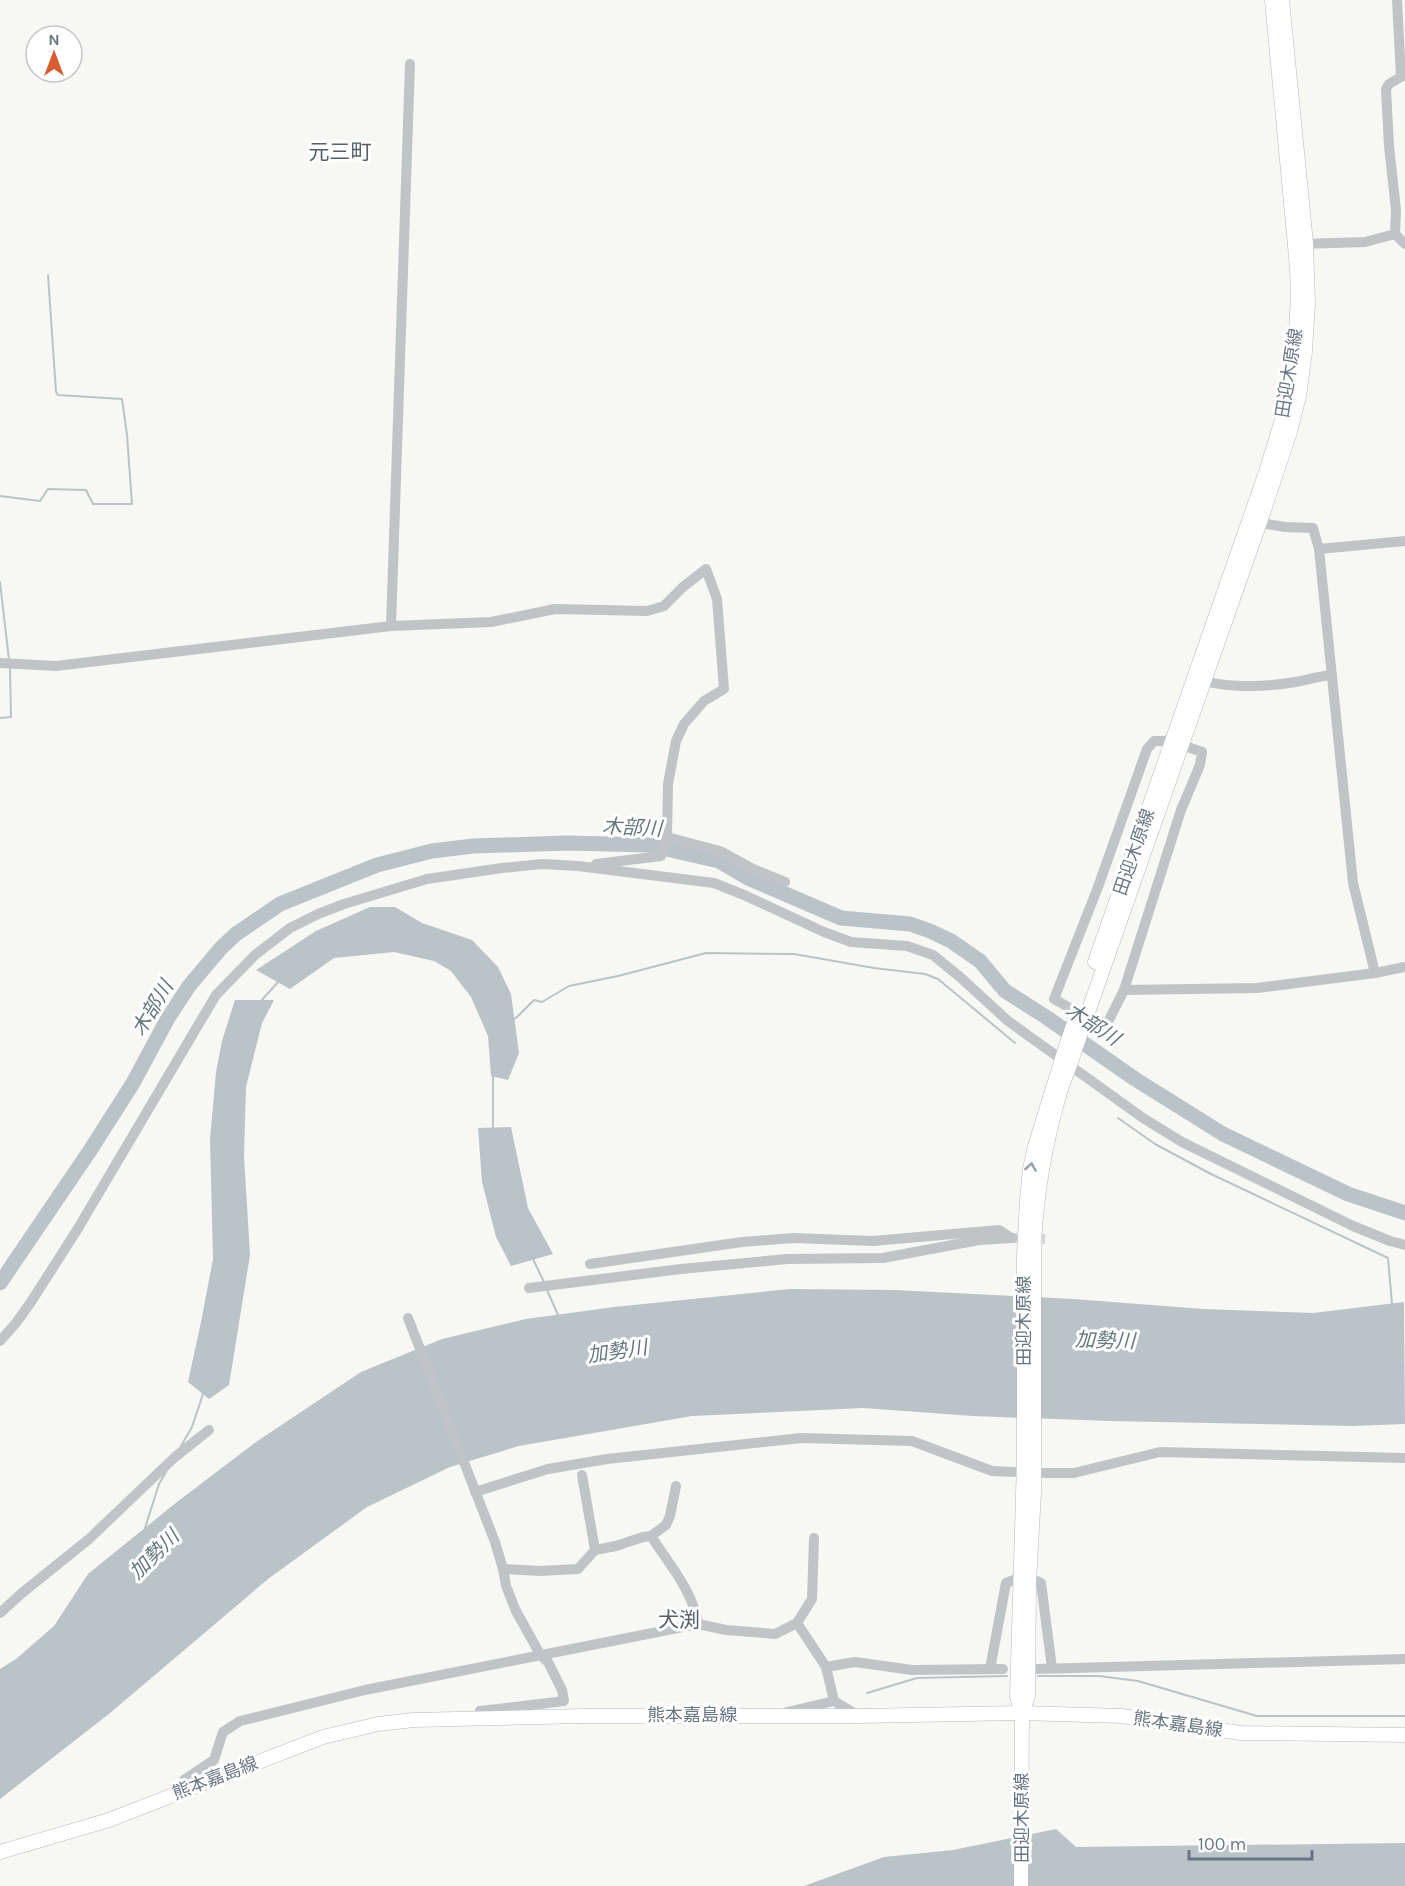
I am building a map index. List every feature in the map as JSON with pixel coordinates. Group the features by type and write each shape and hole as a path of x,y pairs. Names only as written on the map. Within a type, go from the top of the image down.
{"main road":[{"name":"田迎木原線","path":"1021,1886 1022,1713 1028,1696 1024,1580 1029,1451 1029,1288 1044,1154 1068,1056 1088,997 1254,522 1290,432 1299,396 1305,352 1308,303 1272,0"},
{"name":"田迎木原線","path":"1282,0 1300,244"},
{"name":"熊本嘉島線","path":"0,1852 109,1820 323,1737 414,1720 1022,1713 1122,1716 1241,1733 1405,1735"}],"street":[{"path":"1397,0 1401,77 1389,84 1386,89 1396,210 1395,234 1405,244"},
{"path":"391,626 410,64"},
{"path":"1300,244 1365,242 1395,234"},
{"path":"1254,522 1313,528 1319,549 1353,883 1375,973"},
{"path":"1319,549 1405,541"},
{"path":"0,663 56,666 391,626 491,622 555,609 647,612 664,606 706,569 717,599 724,689 704,701 684,724 676,741 668,784 666,839 661,856 578,866"},
{"path":"1199,679 1232,684 1280,684 1332,675"},
{"path":"1178,740 1202,752 1200,765 1181,810 1124,990 1105,1028 1054,999 1098,887 1147,749 1154,741 1178,740"},
{"path":"666,839 720,851 753,869 785,882"},
{"path":"0,1341 32,1302 77,1230 216,995 255,955 273,940 318,914 344,904 427,879 542,864 578,866 714,883 851,942 908,946 933,955 1008,1021 1068,1056 1143,1118 1182,1142 1353,1226 1390,1241 1405,1243"},
{"path":"1124,990 1257,988 1405,967"},
{"path":"529,1288 681,1269 787,1259 883,1258 979,1240 1012,1238 999,1230 873,1241 793,1238 731,1243 590,1263"},
{"path":"408,1318 495,1542 506,1586 516,1611 541,1656 548,1662 562,1690 564,1701 480,1712 478,1718"},
{"path":"0,1613 89,1539 175,1457 209,1430"},
{"path":"475,1492 548,1469 607,1459 801,1438 912,1441 992,1471 1014,1472"},
{"path":"1044,1473 1074,1473 1160,1452 1405,1458"},
{"path":"582,1475 595,1550"},
{"path":"503,1569 540,1571 578,1569 595,1550 651,1536 666,1525 670,1516 675,1486"},
{"path":"651,1536 691,1597 698,1624"},
{"path":"182,1791 184,1780 214,1760 223,1732 240,1720 365,1690 698,1624 726,1630 775,1634 796,1623 812,1599 813,1538"},
{"path":"990,1669 1006,1583 1024,1580 1041,1583 1052,1668"},
{"path":"796,1623 826,1667 834,1701"},
{"path":"1037,1669 1405,1659"},
{"path":"826,1667 855,1662 912,1670 1003,1669"},
{"path":"774,1715 834,1701 860,1716"}],"water":[{"path":"370,907 395,907 422,923 472,940 498,967 511,994 519,1053 508,1080 491,1076 488,1036 471,997 451,971 434,961 394,952 334,958 290,989 256,970 316,931"},
{"path":"235,1000 274,1000 262,1023 246,1087 244,1156 250,1255 229,1385 209,1399 188,1382 213,1259 210,1139 216,1072 222,1041"},
{"path":"511,1127 528,1208 553,1254 511,1266 496,1237 482,1182 478,1128"},
{"name":"加勢川","path":"790,1289 895,1290 1073,1299 1204,1309 1313,1313 1404,1302 1405,1424 1353,1426 1109,1421 973,1416 863,1408 692,1416 519,1446 450,1467 367,1507 268,1579 110,1713 0,1799 0,1669 16,1659 54,1626 88,1574 256,1442 361,1372 442,1339 526,1319 614,1307"},
{"path":"1056,1829 1076,1847 1405,1843 1405,1886 804,1886 884,1857 953,1850"}],"waterway":[{"path":"0,496 40,501 48,489 86,490 93,504 132,504 122,399 58,395 56,392 48,275"},
{"path":"0,582 9,660"},
{"path":"0,718 11,717 10,669"},
{"name":"木部川","path":"0,1283 91,1149 133,1083 168,1018 189,986 236,934 280,904 377,865 432,851 473,846 567,843 649,845 719,861 748,878 841,918 910,924 930,931 951,941 980,961 1005,991 1135,1079 1223,1134 1348,1194 1405,1213"},
{"path":"513,1019 534,1000 542,1002 569,986 706,953 794,954 925,974 938,979 1015,1043"},
{"path":"261,1001 279,981"},
{"path":"493,1076 493,1130"},
{"path":"1118,1118 1155,1144 1211,1174 1388,1258 1392,1304"},
{"path":"532,1257 544,1282"},
{"path":"547,1290 558,1315"},
{"path":"181,1446 192,1427 204,1391"},
{"path":"145,1528 159,1484 166,1472"},
{"path":"867,1693 917,1678 1007,1676"},
{"path":"1038,1676 1099,1676 1138,1681 1257,1716 1405,1716"}],"tunnel":[{"path":"1012,1238 1045,1239"}],"district":[{"name":"元三町","path":"340,152"},
{"name":"犬渕","path":"679,1620"}]}
